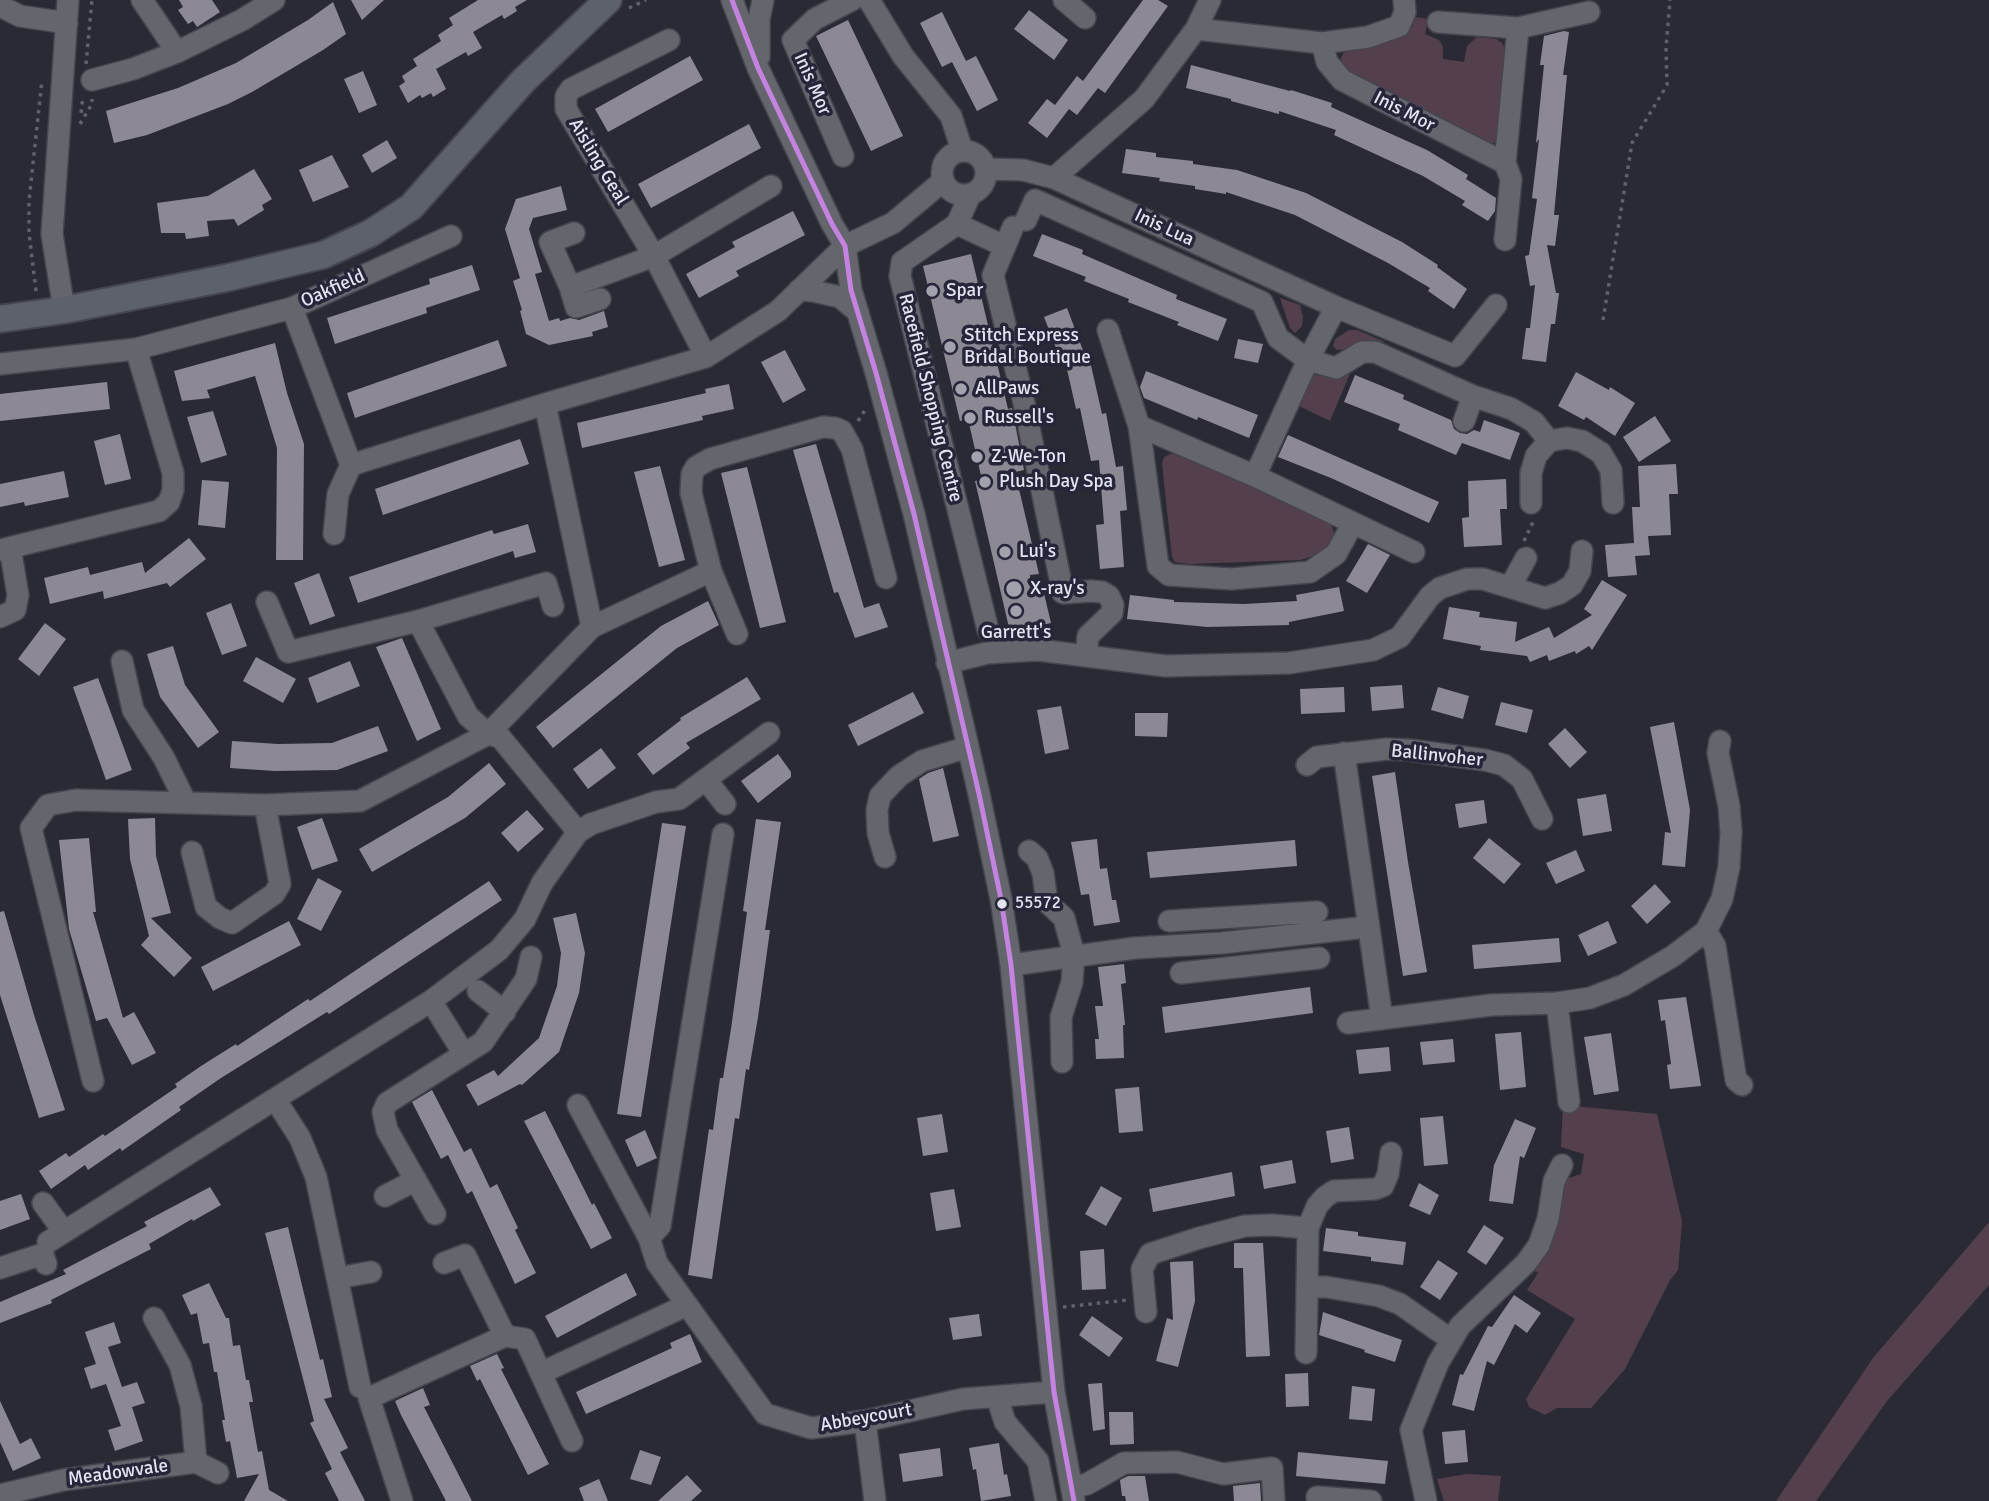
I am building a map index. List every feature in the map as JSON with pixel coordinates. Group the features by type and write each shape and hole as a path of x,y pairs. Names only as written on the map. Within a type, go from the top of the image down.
{"main road":[{"path":"0,318 64,310 226,278 323,255 371,233 411,207 523,81 608,0"}],"street":[{"path":"64,310 52,234 68,0"},
{"path":"142,0 177,52"},
{"path":"87,80 133,69 177,52 242,20 274,0"},
{"path":"732,0 758,68 845,246 851,290 914,514 968,747 1001,899 1012,965 1055,1392 1073,1494 1124,1463 1177,1462 1223,1474 1272,1468 1274,1501"},
{"path":"758,68 759,19 763,0"},
{"name":"Inis Mor","path":"843,156 793,40 815,19 852,0"},
{"path":"869,0 903,56 951,116 962,150"},
{"path":"1064,0 1085,18"},
{"path":"1054,178 1144,99 1196,29 1210,0"},
{"path":"1196,29 1322,43 1368,37 1399,26 1405,12 1404,0"},
{"path":"0,6 20,16 67,23"},
{"path":"1438,22 1518,28 1588,12"},
{"path":"1505,240 1511,179 1505,163 1518,28"},
{"name":"Aisling Geal","path":"654,256 566,110 566,96 571,89 670,40"},
{"name":"Inis Mor","path":"1322,43 1327,62 1342,80 1505,163"},
{"path":"962,150 981,157 987,170 981,188 970,195 951,191 943,181 942,167 945,161 962,150"},
{"name":"Inis Lua","path":"987,170 1023,170 1054,178 1336,307 1455,356 1496,305"},
{"path":"334,534 338,494 352,465 706,357 778,310 845,246 893,223 943,181"},
{"path":"570,287 654,256 771,186"},
{"path":"970,195 957,224 1014,231 993,275 1024,403 1063,593 1091,590 1102,592 1109,596 1113,605 1112,613 1088,636 1086,656"},
{"name":"Inis Lua","path":"1014,231 1035,200 1262,302 1278,338 1308,360 1336,368 1362,352 1375,352 1473,396 1513,409 1534,422 1549,441"},
{"name":"Racefield Shopping Centre","path":"957,224 902,261 900,276 988,629"},
{"path":"574,233 550,242 576,307 600,299"},
{"name":"Oakfield","path":"352,465 292,308 451,236"},
{"path":"654,256 706,357"},
{"path":"799,290 840,297 858,312"},
{"path":"1255,476 1308,360 1336,307"},
{"path":"0,364 136,349 292,308"},
{"path":"1108,330 1139,426 1158,566 1169,575 1231,579 1310,572 1336,554 1353,523"},
{"path":"0,617 15,610 18,595 5,549 159,512 169,502 173,490 173,473 136,349"},
{"path":"1464,421 1473,396"},
{"path":"545,404 592,627"},
{"path":"1139,426 1255,476 1413,552"},
{"path":"737,634 711,571 691,493 690,483 696,467 710,459 823,427 835,428 847,438 852,449 886,578"},
{"path":"1531,503 1531,473 1536,456 1549,441 1567,438 1582,441 1601,453 1611,470 1613,503"},
{"path":"947,663 987,653 1038,650 1166,667 1289,663 1373,650 1400,637 1430,596 1440,588 1467,579 1483,579 1545,598 1560,593 1572,585 1580,571 1582,551"},
{"path":"1510,587 1526,558"},
{"path":"93,1081 32,828 48,805 76,800 265,806 360,801 488,734 592,627 711,571"},
{"path":"267,602 288,652 418,621 546,583 553,606"},
{"path":"418,621 468,716 488,734 500,737 578,832"},
{"path":"122,661 133,710 164,758 186,803"},
{"path":"43,1203 56,1237 431,1001 499,950 526,919 542,883 578,832 591,824 656,802 679,799 769,733"},
{"path":"1348,1023 1491,1005 1557,1003 1590,998 1624,985 1694,942 1706,931 1722,899 1730,867 1729,806 1718,753 1720,741"},
{"path":"885,857 878,833 877,810 880,796 900,776 922,761 968,747"},
{"name":"Ballinvoher","path":"1307,765 1317,757 1344,753 1409,750 1504,765 1521,779 1542,819"},
{"path":"1344,753 1382,1019"},
{"path":"706,779 725,804"},
{"path":"192,852 206,907 219,918 232,923 274,894 280,884 265,806"},
{"path":"649,1238 660,1226 723,834"},
{"path":"1029,851 1037,858 1043,873 1047,902 1064,918 1073,955 1072,982 1061,1017 1062,1062"},
{"path":"1169,921 1317,912"},
{"path":"1266,915 1269,963"},
{"path":"1220,918 1223,968"},
{"path":"1012,965 1135,948 1222,943 1367,928"},
{"path":"1706,931 1715,946 1736,1080 1742,1085"},
{"path":"435,1214 387,1129 383,1112 387,1103 483,1042 526,979 531,957"},
{"path":"1181,973 1319,958"},
{"path":"478,991 505,1012"},
{"path":"431,1001 464,1054"},
{"path":"1557,1003 1569,1102"},
{"path":"275,1098 300,1139 316,1177 360,1387"},
{"name":"Abbeycourt","path":"578,1105 649,1238 657,1263 765,1414 811,1428 865,1421 963,1399 1055,1392"},
{"path":"1306,1353 1308,1228 1317,1206 1334,1191 1375,1189 1383,1186 1391,1153"},
{"path":"1426,1501 1411,1430 1438,1363 1460,1325 1526,1262 1539,1245 1548,1219 1554,1181 1562,1166"},
{"path":"385,1196 416,1180"},
{"path":"1145,1305 1142,1269 1150,1254 1245,1226 1308,1228"},
{"path":"0,1268 43,1254 46,1264"},
{"path":"444,1263 465,1255 505,1336"},
{"path":"337,1278 371,1272"},
{"path":"1308,1287 1326,1287 1379,1296 1400,1304 1450,1339"},
{"path":"541,1373 687,1305"},
{"name":"Meadowvale","path":"153,1318 180,1365 191,1406 196,1462"},
{"path":"402,1501 369,1398 505,1336 525,1339 572,1441"},
{"path":"997,1397 1005,1422 1038,1461 1046,1501"},
{"path":"865,1421 875,1501"},
{"name":"Meadowvale","path":"0,1495 63,1480 196,1462 218,1473"},
{"path":"1317,1497 1371,1501"}],"path":[{"path":"87,80 92,104 80,124 87,80 92,0"},
{"path":"1603,320 1632,143 1667,85 1670,0"},
{"path":"847,438 869,403 884,400"},
{"path":"1526,558 1514,550 1525,540 1536,514 1536,503 1531,503"},
{"path":"1046,1308 1145,1305"}],"shaded area":[{"path":"1415,17 1428,19 1425,34 1439,40 1443,47 1443,59 1464,62 1467,46 1477,37 1496,39 1502,43 1507,52 1497,141 1490,145 1352,76 1342,65 1341,58 1345,50 1405,33 1412,27"},
{"path":"1280,298 1300,305 1302,326 1295,333 1290,328"},
{"path":"1349,330 1357,330 1385,342 1358,342 1348,349 1337,350 1333,346 1335,339"},
{"path":"1354,364 1330,421 1295,404 1311,375 1333,376"},
{"path":"1179,450 1330,519 1334,533 1330,543 1321,554 1300,560 1189,564 1175,562 1172,557 1162,463 1164,457"},
{"path":"1563,1105 1657,1114 1682,1221 1678,1270 1670,1280 1625,1369 1591,1408 1557,1408 1545,1415 1529,1407 1526,1399 1575,1319 1527,1290 1538,1273 1529,1267 1557,1189 1566,1179 1581,1174 1584,1154 1561,1147"},
{"path":"1989,1222 1989,1285 1887,1401 1816,1501 1776,1501 1873,1358"},
{"path":"1467,1474 1501,1476 1498,1501 1444,1501 1437,1479"}],"building":[{"path":"179,0 212,0 220,12 197,27 193,21 188,24 178,10 183,7"},
{"path":"351,0 384,0 362,20"},
{"path":"478,0 527,0 515,7 517,11 504,19 502,15 473,32 482,48 468,56 466,52 436,69 446,89 433,97 431,93 422,98 420,95 408,103 399,86 405,82 402,76 417,66 413,59 441,41 438,35 453,25 449,18"},
{"path":"1143,0 1158,0 1168,6 1105,93 1098,88 1077,115 1069,109 1047,138 1028,123 1047,99 1055,105 1077,76 1083,81"},
{"path":"333,2 346,34 323,50 228,104 147,135 114,143 106,111 178,88 236,63"},
{"path":"1029,10 1068,40 1054,60 1014,29"},
{"path":"942,12 966,61 976,56 998,100 977,111 952,62 942,67 920,23"},
{"path":"848,20 903,136 871,151 816,36"},
{"path":"1569,32 1563,75 1567,75 1554,215 1559,215 1555,246 1547,245 1556,293 1559,293 1555,324 1551,324 1546,362 1522,359 1526,328 1530,328 1535,285 1530,286 1525,256 1529,255 1537,199 1532,198 1539,139 1536,143 1544,65 1540,65 1544,36"},
{"path":"690,56 703,80 608,132 595,109"},
{"path":"1191,65 1332,103 1331,107 1427,150 1468,175 1466,179 1496,198 1495,211 1488,221 1462,205 1465,201 1423,176 1334,135 1336,130 1279,111 1279,114 1186,88"},
{"path":"363,71 377,105 359,113 344,79"},
{"path":"749,124 761,148 651,208 638,184"},
{"path":"387,140 397,158 372,173 362,155"},
{"path":"1126,149 1156,153 1156,157 1193,161 1193,164 1237,170 1306,193 1402,242 1438,265 1437,267 1467,289 1454,309 1428,291 1430,288 1388,263 1295,215 1226,192 1195,189 1195,186 1159,181 1160,178 1122,173"},
{"path":"332,155 349,187 313,202 299,170"},
{"path":"254,169 272,199 262,205 264,210 238,226 234,219 207,221 209,236 186,239 185,233 161,233 157,203 208,196"},
{"path":"561,186 567,210 533,218 529,229 542,272 535,274 549,321 559,318 560,321 570,318 579,320 604,311 608,327 592,332 593,336 549,345 526,334 513,281 520,278 505,229 516,199"},
{"path":"793,211 805,235 736,271 739,276 699,298 686,274 735,247 732,242"},
{"path":"1042,234 1083,250 1082,254 1177,295 1176,299 1227,319 1218,341 1177,325 1179,322 1084,281 1086,277 1033,256"},
{"path":"971,254 1008,409 1012,408 1024,470 1015,472 1039,574 1030,575 1030,583 1042,585 1051,623 1010,632 975,481 982,480 968,419 960,421 923,266"},
{"path":"472,265 480,290 426,308 427,313 335,344 327,318 430,284 429,279"},
{"path":"1067,308 1087,361 1090,361 1102,414 1106,413 1116,467 1123,466 1127,510 1120,511 1124,567 1100,569 1096,525 1104,524 1099,460 1091,461 1080,408 1076,409 1064,356 1060,358 1044,317"},
{"path":"1238,339 1263,344 1258,363 1234,358"},
{"path":"498,340 507,366 355,418 347,393"},
{"path":"275,343 287,393 304,444 303,560 276,560 277,448 255,376 207,390 210,398 182,401 174,371"},
{"path":"785,350 806,390 783,403 761,362"},
{"path":"1146,371 1258,415 1249,438 1144,398 1140,387"},
{"path":"1576,372 1609,390 1610,387 1635,403 1615,436 1586,417 1584,420 1558,406"},
{"path":"1355,375 1404,395 1403,399 1451,420 1454,429 1460,433 1467,434 1474,430 1480,432 1484,420 1520,433 1510,460 1462,443 1456,455 1398,430 1400,424 1344,402"},
{"path":"107,382 110,409 0,421 0,394"},
{"path":"729,384 734,409 702,416 703,420 582,448 577,423 706,393 705,389"},
{"path":"213,411 227,455 201,463 187,417"},
{"path":"1655,416 1671,441 1639,462 1623,437"},
{"path":"120,434 131,479 105,485 94,441"},
{"path":"1288,435 1439,502 1429,523 1278,457"},
{"path":"520,439 529,464 383,515 375,489"},
{"path":"816,444 864,608 879,603 888,627 855,638 838,592 834,593 793,450"},
{"path":"1676,464 1678,494 1669,494 1671,535 1648,536 1650,555 1635,556 1637,575 1608,577 1605,545 1634,543 1632,507 1640,507 1638,466"},
{"path":"660,466 685,560 659,567 634,472"},
{"path":"747,467 786,622 760,628 721,473"},
{"path":"64,471 69,497 25,506 24,502 0,507 0,484"},
{"path":"1506,479 1507,509 1500,509 1502,545 1464,547 1462,518 1469,517 1468,481"},
{"path":"202,480 229,482 225,528 198,525"},
{"path":"528,524 536,552 515,558 513,551 358,603 349,577 492,530 494,534"},
{"path":"189,538 206,559 170,587 167,583 104,599 103,591 50,604 44,578 88,567 90,575 142,562 145,573"},
{"path":"1368,544 1390,555 1367,593 1346,581"},
{"path":"319,573 335,616 310,625 294,583"},
{"path":"1602,580 1627,595 1592,650 1589,646 1576,654 1575,651 1549,661 1547,655 1530,662 1527,656 1480,650 1481,646 1443,639 1449,607 1480,612 1479,617 1517,622 1515,642 1549,627 1554,638 1592,615 1584,609"},
{"path":"1339,587 1344,611 1289,622 1289,625 1207,627 1127,619 1130,595 1174,602 1244,604 1297,601 1296,595"},
{"path":"708,601 719,625 677,648 553,748 536,727 661,626"},
{"path":"231,603 247,646 222,655 206,613"},
{"path":"45,623 66,639 39,676 18,659"},
{"path":"402,638 441,729 417,741 376,647"},
{"path":"173,646 185,685 219,732 198,748 160,697 147,654"},
{"path":"256,657 296,679 283,703 243,681"},
{"path":"350,661 360,686 317,703 308,678"},
{"path":"747,677 761,699 686,743 690,748 653,775 637,754 681,720 680,718"},
{"path":"98,678 132,770 106,780 73,687"},
{"path":"1402,685 1404,708 1372,711 1370,687"},
{"path":"1344,687 1345,712 1301,714 1300,689"},
{"path":"1438,687 1469,696 1463,719 1431,710"},
{"path":"913,692 924,713 858,746 848,725"},
{"path":"1501,702 1533,710 1527,733 1495,725"},
{"path":"1061,706 1069,749 1045,754 1037,710"},
{"path":"1135,713 1168,713 1167,737 1135,736"},
{"path":"1674,722 1690,810 1685,867 1662,865 1665,832 1671,833 1650,727"},
{"path":"378,726 388,751 337,770 275,771 230,768 232,741 332,743"},
{"path":"1565,728 1587,752 1570,768 1548,744"},
{"path":"601,748 616,768 588,789 573,769"},
{"path":"778,754 791,772 791,777 758,803 741,781"},
{"path":"489,763 506,784 465,818 372,872 359,849 448,797"},
{"path":"943,768 959,836 933,842 919,779"},
{"path":"1395,772 1427,972 1403,976 1372,776"},
{"path":"1606,794 1612,831 1583,836 1577,799"},
{"path":"1484,800 1487,823 1459,828 1455,804"},
{"path":"527,810 544,829 518,852 501,833"},
{"path":"155,818 156,856 171,913 151,918 192,958 174,977 141,945 149,936 130,859 128,819"},
{"path":"322,818 338,861 312,870 297,827"},
{"path":"756,819 781,822 765,930 770,930 758,1017 749,1070 746,1069 739,1119 735,1118 712,1279 688,1275 709,1129 713,1130 720,1078 723,1078 731,1029"},
{"path":"662,823 686,826 641,1117 617,1114"},
{"path":"89,838 96,912 93,912 123,1018 134,1012 156,1053 132,1065 107,1018 96,1021 69,929 59,840"},
{"path":"1489,838 1521,864 1504,884 1473,858"},
{"path":"1097,839 1100,869 1107,868 1112,900 1116,900 1120,922 1094,926 1089,894 1081,895 1071,842"},
{"path":"1295,840 1297,866 1150,878 1147,852"},
{"path":"1576,850 1585,871 1556,884 1546,863"},
{"path":"318,878 342,891 321,931 297,919"},
{"path":"489,881 502,900 329,1014 327,1012 221,1078 122,1151 120,1148 88,1170 85,1165 51,1189 39,1171 66,1153 69,1157 103,1134 105,1136 177,1087 175,1084 201,1066 236,1044 237,1046 308,999 310,1001"},
{"path":"1655,884 1671,902 1647,924 1631,906"},
{"path":"4,911 65,1110 39,1118 0,995 0,912"},
{"path":"576,913 585,953 579,993 559,1052 522,1085 478,1106 466,1085 494,1070 498,1076 539,1038 557,986 561,953 553,918"},
{"path":"289,921 301,945 213,991 201,967"},
{"path":"1608,921 1617,943 1588,956 1578,935"},
{"path":"1559,938 1561,962 1474,969 1472,945"},
{"path":"1124,964 1126,983 1121,984 1125,1025 1124,1058 1096,1059 1095,1039 1099,1039 1095,1006 1103,1006 1098,967"},
{"path":"1310,987 1313,1013 1165,1033 1162,1007"},
{"path":"1686,997 1701,1086 1670,1089 1667,1065 1671,1064 1665,1020 1661,1021 1658,1000"},
{"path":"1521,1032 1526,1087 1500,1090 1495,1034"},
{"path":"1611,1033 1619,1091 1594,1095 1584,1037"},
{"path":"1453,1039 1455,1062 1423,1065 1420,1042"},
{"path":"1389,1047 1391,1071 1359,1074 1356,1050"},
{"path":"1139,1087 1143,1131 1119,1133 1115,1089"},
{"path":"432,1090 464,1152 471,1148 490,1188 497,1184 518,1228 515,1230 536,1273 515,1284 472,1191 467,1194 448,1155 441,1159 412,1102"},
{"path":"545,1111 592,1205 594,1203 612,1238 591,1249 524,1121"},
{"path":"942,1114 948,1152 923,1156 917,1118"},
{"path":"1443,1116 1448,1164 1424,1166 1420,1118"},
{"path":"1515,1119 1536,1128 1524,1158 1520,1156 1513,1204 1489,1201 1494,1165"},
{"path":"1349,1127 1354,1159 1331,1163 1326,1131"},
{"path":"645,1130 657,1158 637,1167 625,1140"},
{"path":"1292,1160 1296,1183 1264,1189 1260,1166"},
{"path":"1232,1172 1235,1196 1153,1212 1149,1189"},
{"path":"1419,1183 1439,1195 1430,1215 1409,1206"},
{"path":"1101,1186 1122,1198 1106,1226 1085,1214"},
{"path":"210,1187 221,1205 149,1244 151,1249 51,1300 52,1303 0,1323 0,1302 66,1274 63,1270 147,1226 144,1222"},
{"path":"954,1189 961,1227 936,1231 930,1193"},
{"path":"21,1194 30,1219 0,1230 0,1201"},
{"path":"1484,1225 1504,1238 1486,1265 1467,1252"},
{"path":"288,1227 320,1360 323,1359 332,1397 324,1399 348,1448 340,1452 365,1501 339,1501 325,1473 332,1469 310,1423 314,1421 265,1233"},
{"path":"1326,1228 1358,1232 1358,1236 1406,1242 1403,1265 1371,1261 1371,1257 1323,1251"},
{"path":"1234,1243 1263,1243 1270,1356 1246,1357 1243,1268 1234,1268"},
{"path":"1104,1249 1106,1289 1082,1290 1080,1251"},
{"path":"1438,1260 1458,1273 1440,1300 1420,1287"},
{"path":"1193,1261 1195,1301 1178,1367 1156,1361 1167,1318 1173,1320 1170,1262"},
{"path":"626,1273 637,1295 557,1338 545,1316"},
{"path":"209,1283 226,1318 229,1318 233,1346 240,1345 253,1402 249,1402 258,1452 262,1451 269,1490 288,1501 244,1501 259,1474 237,1478 230,1441 226,1442 217,1372 214,1372 209,1343 203,1344 197,1313 191,1315 182,1295"},
{"path":"1514,1295 1541,1313 1527,1333 1515,1324 1494,1365 1487,1361 1474,1411 1452,1405 1460,1374 1463,1375 1488,1326 1492,1327"},
{"path":"1323,1312 1402,1340 1395,1362 1319,1335"},
{"path":"979,1314 982,1336 953,1340 949,1318"},
{"path":"1092,1316 1123,1338 1109,1357 1079,1335"},
{"path":"114,1322 121,1343 108,1347 122,1387 137,1382 145,1403 132,1407 143,1441 115,1451 108,1430 121,1426 106,1384 91,1389 84,1368 96,1364 85,1332"},
{"path":"690,1334 702,1362 586,1414 576,1392 672,1348 670,1343"},
{"path":"497,1354 504,1368 501,1369 549,1464 528,1475 480,1379 477,1381 470,1366"},
{"path":"1308,1373 1309,1406 1286,1407 1285,1374"},
{"path":"1102,1383 1105,1429 1093,1431 1088,1384"},
{"path":"1352,1386 1375,1389 1372,1421 1349,1419"},
{"path":"423,1388 430,1405 424,1407 472,1501 446,1501 401,1415 395,1401"},
{"path":"0,1401 20,1444 31,1438 41,1458 13,1471 0,1442"},
{"path":"1109,1412 1133,1412 1134,1444 1110,1445"},
{"path":"1465,1430 1468,1462 1445,1464 1442,1432"},
{"path":"999,1443 1004,1475 1007,1474 1011,1496 981,1501 976,1469 973,1470 969,1448"},
{"path":"940,1448 943,1476 903,1482 899,1454"},
{"path":"640,1450 661,1457 651,1485 630,1479"},
{"path":"1298,1452 1388,1461 1385,1484 1296,1476"},
{"path":"687,1475 702,1491 691,1501 658,1501"},
{"path":"1128,1476 1145,1476 1149,1501 1126,1501 1125,1496 1122,1496 1120,1480"},
{"path":"599,1479 608,1501 584,1501 579,1488"},
{"path":"1260,1483 1261,1501 1234,1501 1233,1486"}],"transit line":[{"path":"732,0 758,68 845,246 851,290 914,514 979,794 1001,899 1011,965 1054,1392 1074,1501"}],"place":[{"name":"Spar","path":"932,291"},
{"name":"Stitch Express Bridal Boutique","path":"950,347"},
{"name":"AllPaws","path":"961,389"},
{"name":"Russell's","path":"970,418"},
{"name":"Z-We-Ton","path":"977,457"},
{"name":"Plush Day Spa","path":"985,482"},
{"name":"Lui's","path":"1005,552"},
{"name":"X-ray's","path":"1014,589"},
{"name":"Garrett's","path":"1016,611"},
{"name":"55572","path":"1002,904"}]}
